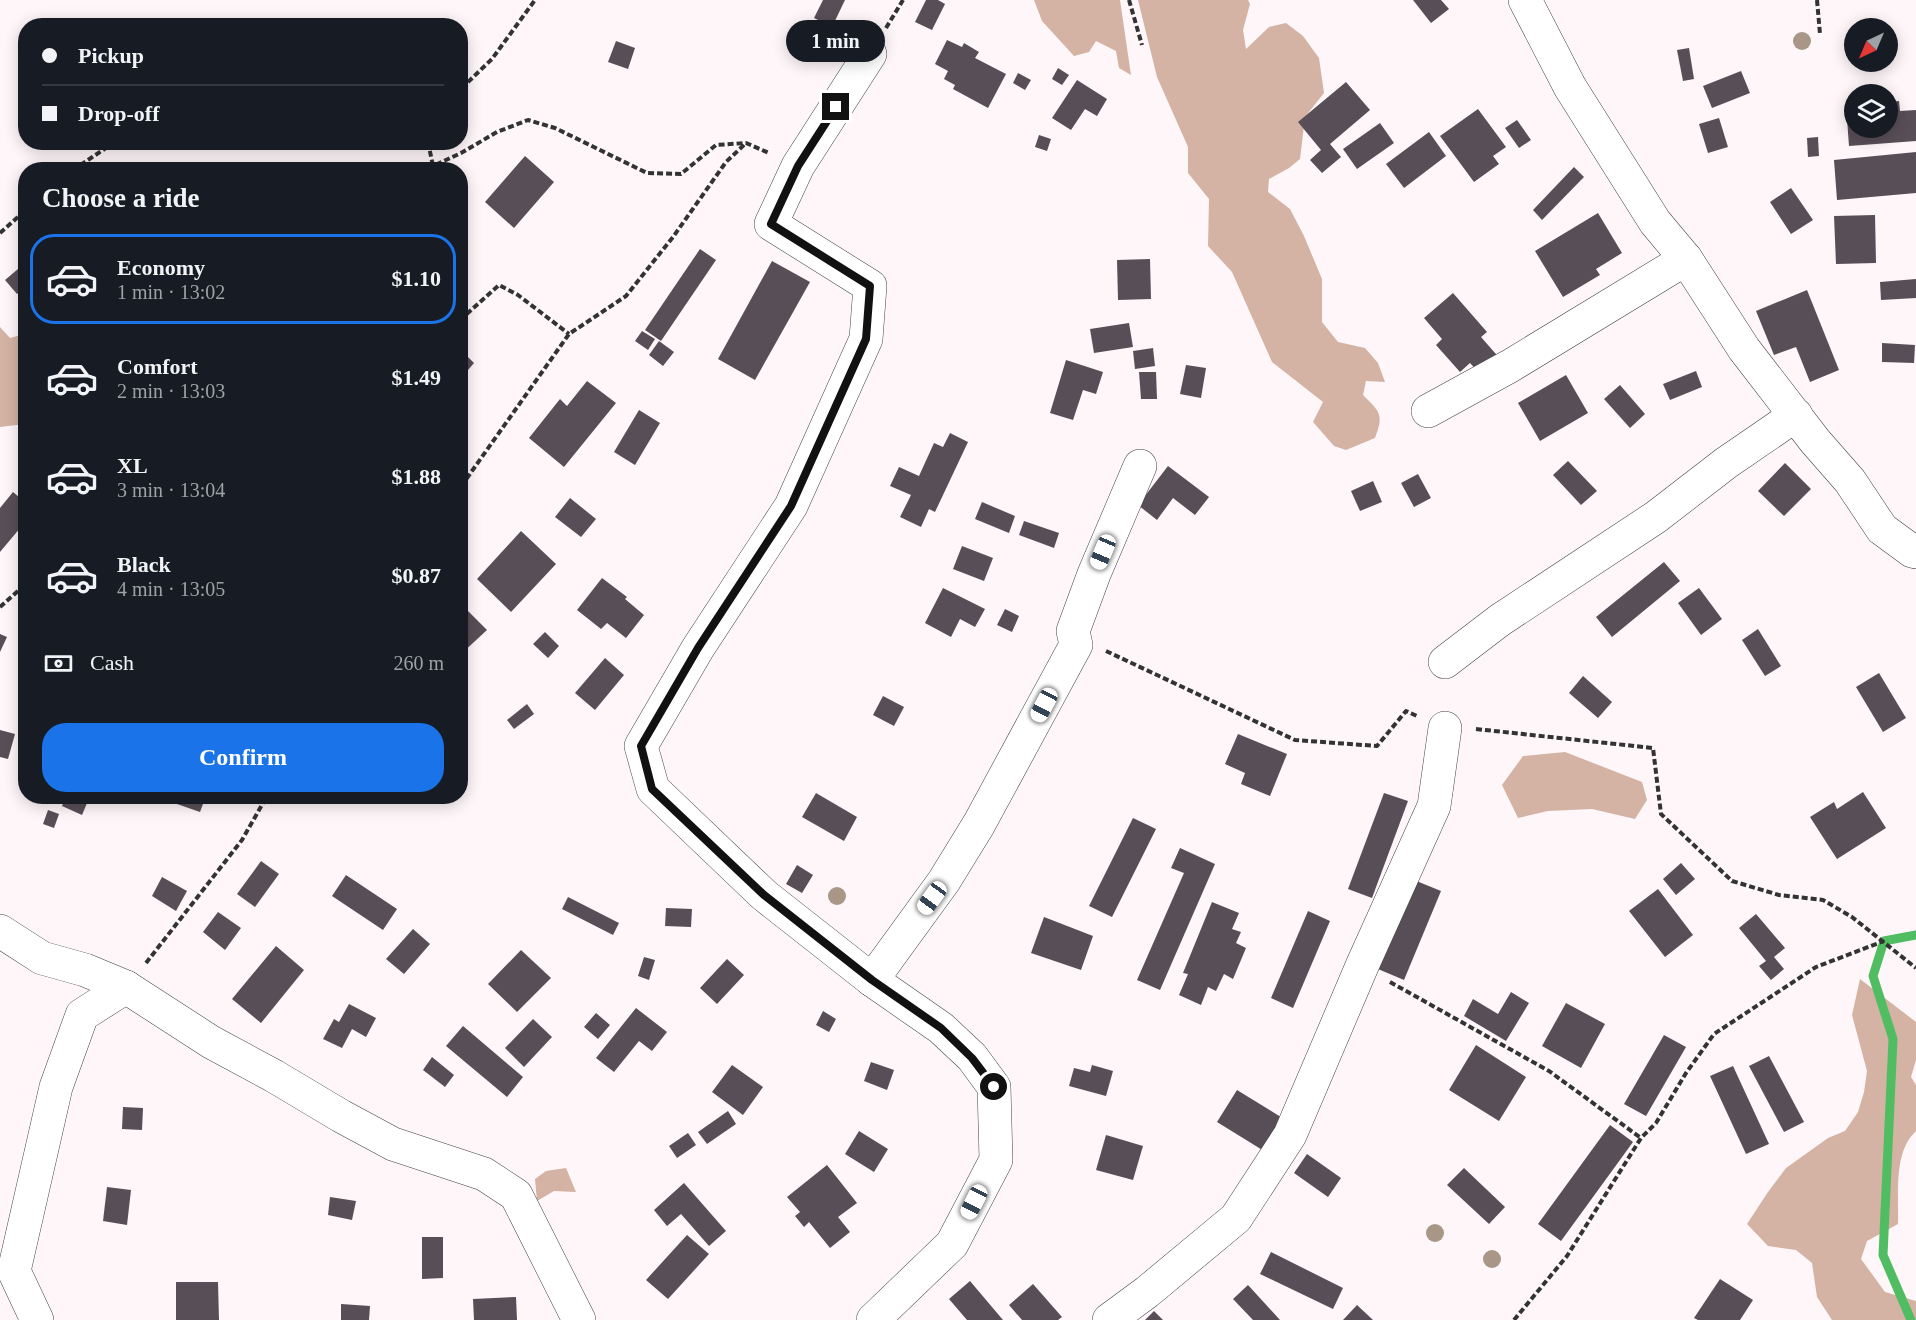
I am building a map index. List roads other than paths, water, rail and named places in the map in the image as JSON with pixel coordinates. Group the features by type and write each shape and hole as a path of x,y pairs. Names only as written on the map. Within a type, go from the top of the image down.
{"street":[{"path":"1525,0 1576,97 1655,222 1686,259 1744,349 1815,441 1850,481 1882,529 1916,552"},
{"path":"870,54 798,166 771,224 870,286 866,339 791,506 698,648 641,746 652,789 764,895 872,980 941,1028 972,1058 994,1087 996,1160 952,1244 873,1320"},
{"path":"1428,411 1510,366 1686,259"},
{"path":"1445,662 1500,620 1656,517 1726,463 1797,415"},
{"path":"872,980 944,881 974,834 1076,645 1073,631 1083,602 1140,466"},
{"path":"1109,1320 1147,1292 1236,1218 1290,1135 1362,966 1434,806 1445,728"},
{"path":"0,931 42,958 85,970 126,987 211,1042 393,1144 484,1174 516,1195 579,1320"},
{"path":"37,1320 14,1271 56,1087 82,1016 126,987"}],"waterway":[{"path":"1911,1320 1883,1255 1893,1039 1873,976 1884,941 1916,935"}]}
